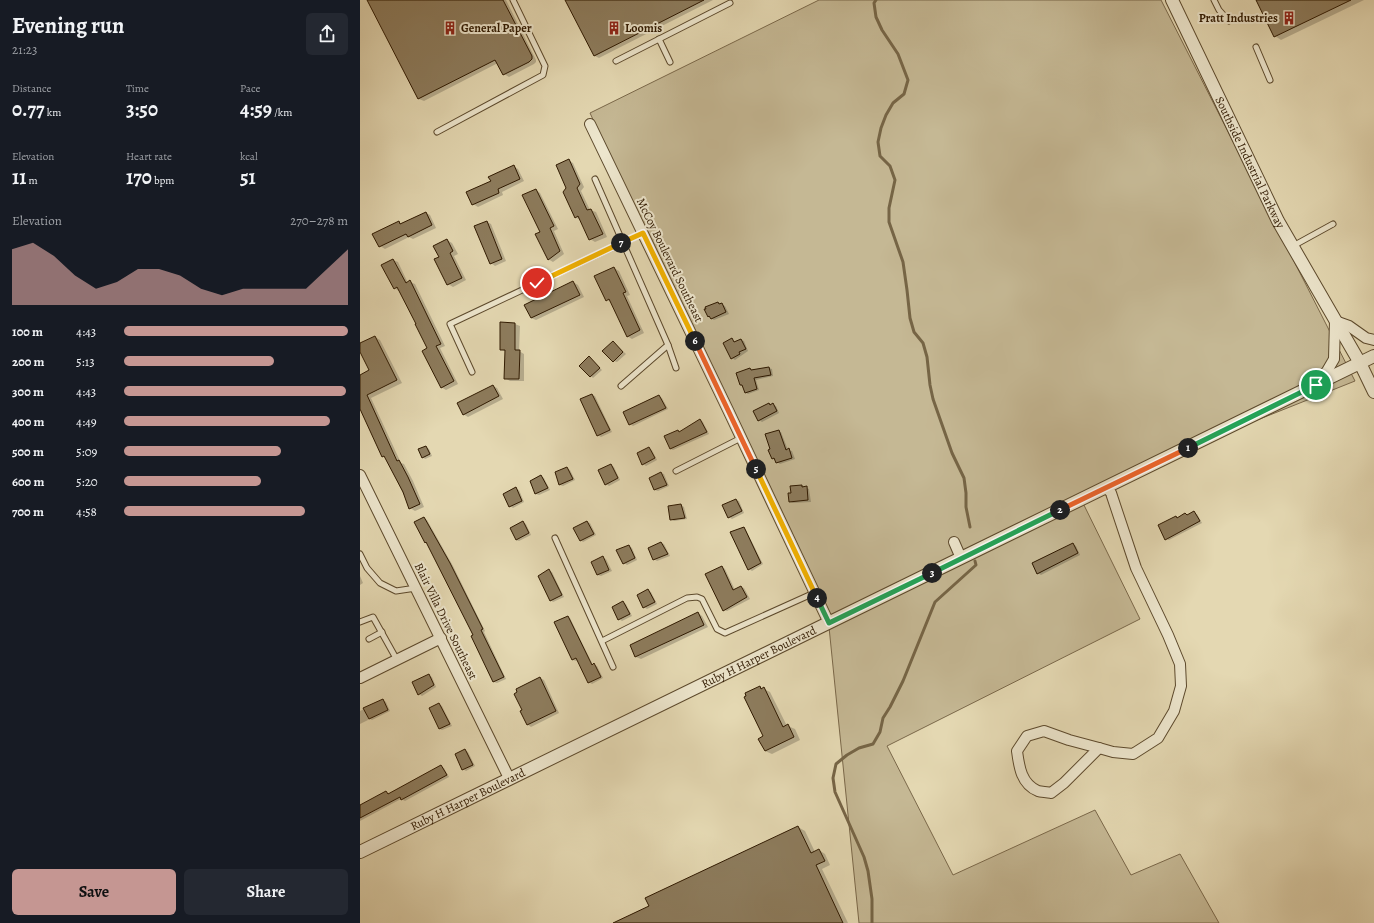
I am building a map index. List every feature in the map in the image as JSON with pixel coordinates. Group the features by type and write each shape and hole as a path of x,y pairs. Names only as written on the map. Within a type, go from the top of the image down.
{"street":[{"name":"Southside Industrial Parkway","path":"1172,0 1278,221 1360,363 1374,392"},
{"name":"McCoy Boulevard Southeast","path":"590,124 829,623"},
{"path":"1316,385 1334,360 1335,320 1349,326 1366,338 1374,340"},
{"name":"Ruby H Harper Boulevard","path":"360,852 509,778 1107,488 1374,356"},
{"name":"Blair Villa Drive Southeast","path":"360,475 509,778"},
{"path":"1099,748 1064,783 1051,793 1038,791 1026,782 1019,767 1017,751 1027,736 1044,731 1069,740 1099,748 1113,752 1133,754 1158,738 1174,711 1181,686 1180,664 1136,568 1111,493 1107,488"},
{"path":"954,542 961,558"},
{"path":"360,678 441,638"}],"lane":[{"path":"437,132 544,75 545,66 512,0"},
{"path":"1214,0 1219,10 1229,21"},
{"path":"616,60 659,40 730,3"},
{"path":"659,40 670,62"},
{"path":"1256,47 1270,80"},
{"path":"595,179 624,242 668,345 676,368"},
{"path":"1293,246 1333,224"},
{"path":"472,372 450,324 643,233"},
{"path":"621,386 668,345"},
{"path":"676,471 741,438"},
{"path":"555,538 613,667"},
{"path":"360,554 367,568 380,582 396,591 416,588"},
{"path":"602,641 687,598 697,597 702,599 717,629 725,633 814,593"},
{"path":"360,622 373,616 397,660"},
{"path":"369,639 382,632"}],"shaded area":[{"path":"819,0 1161,0 1355,381 1187,448 1081,499 1140,619 887,746 953,875 1095,810 1131,875 1180,854 1219,923 859,923 829,627 697,346 590,113"}],"building":[{"name":"General Paper","path":"367,0 503,0 532,56 532,59 503,75 495,60 418,99"},
{"name":"Loomis","path":"565,0 704,0 594,56"},
{"name":"Pratt Industries","path":"1256,0 1351,0 1274,37"},
{"path":"569,159 580,184 577,188 587,210 591,209 603,234 589,240 578,216 575,218 563,192 566,188 556,165"},
{"path":"514,165 520,179 498,189 499,193 472,205 466,192 491,181 488,177"},
{"path":"536,189 554,226 550,228 560,251 548,260 535,234 540,232 522,195"},
{"path":"426,212 432,225 408,237 406,234 379,247 372,234 399,221 400,224"},
{"path":"487,221 502,259 490,264 474,226"},
{"path":"447,239 453,251 450,253 462,278 447,285 434,259 439,257 433,246"},
{"path":"393,259 406,283 410,280 441,344 436,346 454,381 441,388 422,351 427,348 416,324 397,287 394,289 381,265"},
{"path":"614,267 626,292 623,293 640,330 627,337 609,299 606,301 594,276"},
{"path":"573,281 580,295 531,318 524,305"},
{"path":"718,302 719,304 722,303 726,312 711,319 709,316 708,317 704,309 706,309 705,307"},
{"path":"500,322 515,323 515,350 520,350 519,379 504,379 505,350 500,350"},
{"path":"375,336 397,380 367,395 397,461 399,460 420,504 409,509 403,492 384,456 382,457 360,409 360,375 369,370 360,352 360,343"},
{"path":"732,338 734,342 741,339 746,349 739,352 740,354 731,359 723,343"},
{"path":"613,341 623,352 613,362 602,351"},
{"path":"589,356 600,368 590,377 579,366"},
{"path":"769,367 771,375 754,378 757,389 745,393 742,385 740,385 736,373 750,368 751,370"},
{"path":"493,385 499,396 463,415 457,403"},
{"path":"592,394 610,430 597,436 580,399"},
{"path":"659,395 666,408 629,425 623,412"},
{"path":"769,403 770,405 773,403 777,411 758,421 753,411"},
{"path":"700,419 707,432 670,449 664,436 678,430 679,432"},
{"path":"779,430 786,450 789,448 792,458 776,463 774,458 772,459 768,450 770,449 765,434"},
{"path":"426,446 430,454 422,458 418,449"},
{"path":"649,447 655,458 642,465 637,453"},
{"path":"611,464 618,478 605,485 598,470"},
{"path":"567,467 573,479 559,485 555,472"},
{"path":"661,472 667,485 654,490 649,478"},
{"path":"541,475 548,488 535,494 530,481"},
{"path":"802,485 802,487 807,486 808,500 789,502 788,493 791,493 790,486"},
{"path":"516,487 522,501 509,507 503,494"},
{"path":"736,499 742,511 728,518 722,505"},
{"path":"681,504 685,518 670,520 668,506"},
{"path":"1194,511 1200,521 1165,540 1158,525 1176,516 1177,518 1185,513 1187,515"},
{"path":"424,517 450,563 483,629 481,630 504,677 493,682 471,636 473,635 426,542 425,543 414,522"},
{"path":"523,521 529,533 516,540 510,528"},
{"path":"587,521 594,534 580,541 573,528"},
{"path":"744,527 761,563 748,570 730,532"},
{"path":"661,542 668,554 653,560 648,548"},
{"path":"1073,543 1078,553 1037,574 1032,563"},
{"path":"629,545 635,558 623,564 616,550"},
{"path":"603,556 609,570 597,575 591,562"},
{"path":"722,566 733,590 741,586 747,597 723,611 705,574"},
{"path":"549,569 562,595 550,601 538,576"},
{"path":"648,589 655,602 643,608 637,595"},
{"path":"623,601 630,614 618,620 612,607"},
{"path":"698,612 704,625 635,657 630,645"},
{"path":"568,616 592,665 594,663 601,677 588,683 576,658 572,660 554,622"},
{"path":"429,674 434,685 418,695 412,682"},
{"path":"540,677 556,711 527,725 514,694 517,692 516,689"},
{"path":"760,686 761,689 764,687 783,727 788,724 794,737 765,751 758,739 763,736 744,697 746,696 745,693"},
{"path":"383,699 388,710 369,719 363,708"},
{"path":"439,703 450,724 439,729 429,708"},
{"path":"465,749 473,765 462,770 455,754"},
{"path":"441,765 447,775 401,800 400,797 360,818 360,805 386,791 388,794"},
{"path":"798,826 811,853 819,849 825,861 816,865 843,923 613,923 649,906 645,898"}],"waterway":[{"path":"876,0 874,3 876,17 882,30 898,54 908,80 904,94 893,103 886,115 878,142 880,156 890,166 895,180 889,208 889,222 903,262 910,318 914,332 923,343 927,357 933,399 952,453 964,478 966,507 970,527"},
{"path":"872,923 872,899 868,871 864,857 835,792 833,778 836,764 859,748 873,744 880,732 883,718 903,681 935,602 976,565 975,561"}],"place":[{"name":"Pratt Industries","path":"1289,18"},
{"name":"General Paper","path":"450,28"},
{"name":"Loomis","path":"614,28"}],"route":[{"path":"537,283 643,233 829,623 1316,385"}]}
